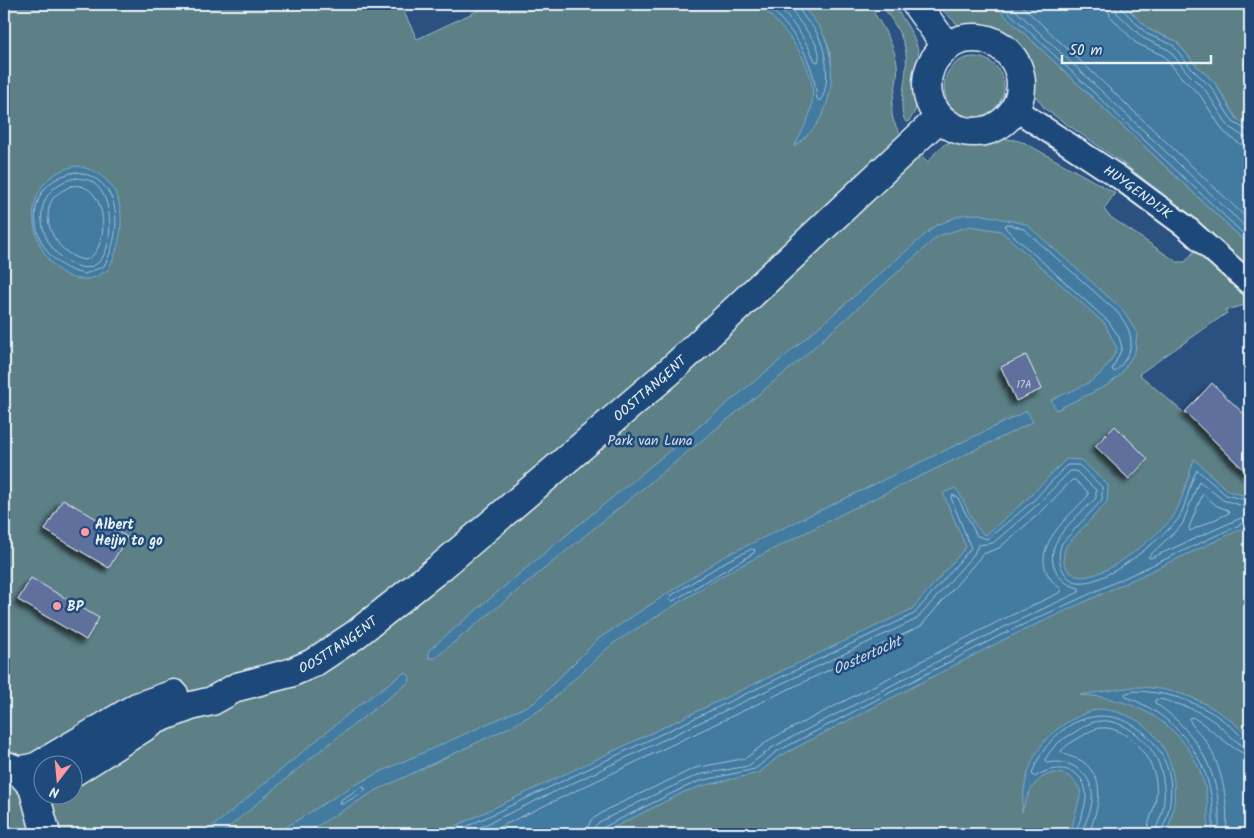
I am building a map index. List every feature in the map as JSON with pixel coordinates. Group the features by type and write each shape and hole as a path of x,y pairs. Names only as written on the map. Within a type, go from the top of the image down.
{"main road":[{"path":"916,4 947,47"},
{"path":"974,38 987,40 1000,46 1010,56 1019,75 1020,96 1015,109 997,127 985,131 960,131 939,118 932,107 927,94 927,80 933,62 947,47 959,40 974,38"},
{"name":"OOSTTANGENT","path":"82,767 156,719 191,706 212,701 237,687 290,673 313,663 355,635 442,566 670,371 939,118"},
{"name":"OOSTTANGENT","path":"26,769 137,707 175,694 213,687 237,687"},
{"path":"4,750 24,758 33,787 53,832"},
{"path":"53,806 53,832"}],"street":[{"name":"HUYGENDIJK","path":"1015,109 1120,178 1185,226 1250,284"}],"green space":[{"name":"Park van Luna","path":"4,4 400,4 417,39 492,4 768,4 831,66 831,57 826,40 801,4 868,4 889,39 897,63 897,79 892,105 894,122 903,137 928,162 936,151 951,142 982,144 1010,139 1025,143 1115,193 1104,209 1109,216 1177,262 1185,262 1195,250 1250,296 1250,299 1242,306 1225,310 1227,313 1139,374 1250,470 1250,834 4,834"},
{"path":"881,4 893,4 912,34 918,52 920,74 918,101 912,117 906,122 902,108 906,67 905,48 898,30"},
{"path":"936,4 993,4 1250,246 1250,270 1189,215 1127,166 1045,109 1034,94 1025,60 1009,43 1000,37 957,24"},
{"path":"1123,4 1250,4 1250,128 1237,119 1215,83 1195,64 1176,41 1150,30"},
{"path":"968,57 980,57 991,62 999,70 1004,81 1002,99 991,112 980,117 968,117 957,112 949,104 944,93 944,81 949,70 957,62"}],"water":[{"path":"759,4 801,4 820,28 829,52 831,79 826,105 814,128 794,147 811,109 812,89 810,75 797,48 779,24"},
{"path":"993,4 1123,4 1150,30 1176,41 1195,64 1215,83 1237,119 1250,128 1250,246"},
{"path":"76,166 93,171 106,180 115,192 120,206 121,222 115,255 108,270 87,279 70,277 55,267 43,251 35,231 34,211 39,191 53,176"},
{"path":"979,214 1026,224 1121,308 1137,333 1135,352 1120,375 1108,385 1056,410 1051,400 1090,382 1098,376 1111,360 1117,349 1105,324 1001,231 970,226 938,236 792,367 435,658 429,658 429,650 784,357 935,226 961,215"},
{"path":"1027,411 1033,422 846,512 730,571 612,644 543,708 514,725 375,791 304,834 275,834 349,788 380,772 534,703 598,639 723,557"},
{"name":"Oostertocht","path":"1066,459 1081,460 1108,485 1107,502 1065,549 1065,565 1069,571 1079,576 1092,575 1106,570 1137,549 1171,520 1181,500 1194,459 1228,491 1250,497 1250,525 1005,639 778,757 759,773 684,792 601,834 439,834 912,609 966,547 943,493 955,488 963,499 973,521 981,532 986,535 1028,498"},
{"path":"405,672 410,677 409,682 311,758 221,834 204,834 359,705"},
{"path":"1133,687 1165,690 1195,699 1222,714 1247,735 1250,739 1250,834 1207,834 1208,805 1202,778 1192,755 1177,735 1158,719 1135,706 1109,698 1080,695"},
{"path":"1098,709 1121,713 1140,722 1155,736 1166,752 1172,771 1174,792 1172,813 1166,834 1070,834 1081,793 1073,780 1061,774 1054,773 1041,778 1029,794 1022,812 1027,775 1041,746 1051,734 1064,724"}],"building":[{"path":"1026,355 1042,389 1016,401 1001,367"},
{"path":"1212,383 1250,420 1250,476 1185,412"},
{"path":"1115,426 1148,459 1129,479 1095,446"},
{"path":"63,499 127,537 109,568 45,530"},
{"path":"31,578 99,618 86,640 18,600"}],"place":[{"name":"Albert Heijn to go","path":"85,532"},
{"name":"BP","path":"57,606"}]}
